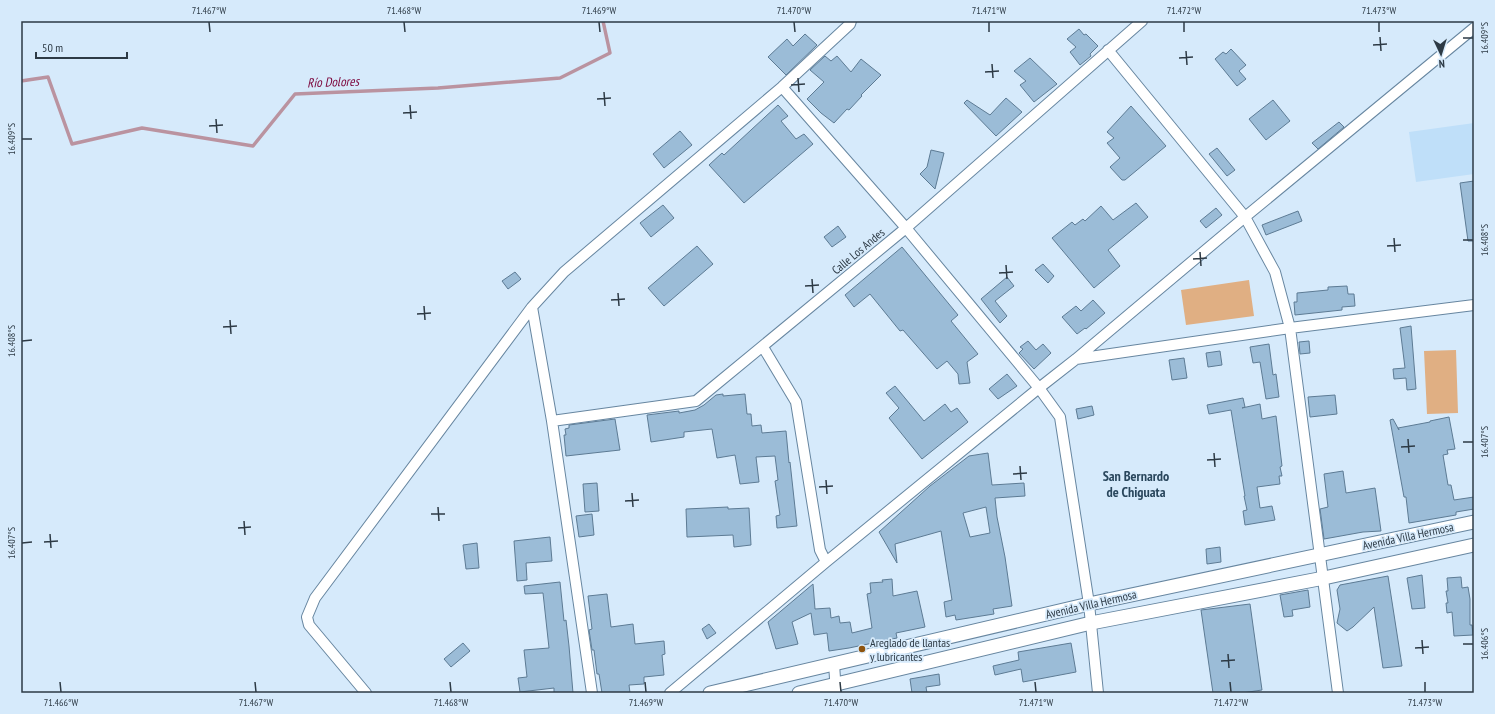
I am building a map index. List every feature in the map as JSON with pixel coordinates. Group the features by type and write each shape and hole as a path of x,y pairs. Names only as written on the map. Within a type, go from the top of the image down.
{"street":[{"path":"366,693 309,625 307,618 315,598 532,307 564,272 782,87 850,24 851,21"},
{"name":"Calle Los Andes","path":"552,421 696,402 906,228 1142,21"},
{"path":"670,693 826,562 1076,359 1244,217 1474,28"},
{"path":"1108,50 1244,217 1275,272 1290,328 1338,693"},
{"path":"782,87 906,228 1039,388 1060,417 1092,623 1098,693"},
{"path":"1076,359 1290,328 1474,305"},
{"path":"532,307 552,421 592,693"},
{"path":"763,347 796,402 820,550 826,562"},
{"name":"Avenida Villa Hermosa","path":"710,693 1089,604 1474,522"},
{"name":"Avenida Villa Hermosa","path":"799,693 835,689 1092,623 1324,578 1474,545"},
{"path":"834,664 835,689"}],"shaded area":[{"path":"1474,123 1474,174 1416,182 1409,132"},
{"path":"1249,280 1254,316 1186,325 1181,290"},
{"path":"1456,350 1458,413 1427,414 1424,351"}],"building":[{"path":"1079,29 1098,46 1090,54 1091,56 1080,65 1070,52 1076,47 1067,39"},
{"path":"805,34 817,45 786,75 768,57 787,39 793,46"},
{"path":"1231,49 1246,65 1239,71 1246,79 1237,86 1215,59 1223,52 1226,54"},
{"path":"825,56 831,61 837,56 851,72 861,59 881,75 861,95 862,96 849,110 847,109 834,123 807,99 824,82 810,70"},
{"path":"1030,58 1057,84 1034,102 1020,85 1026,81 1014,71"},
{"path":"1006,98 1022,112 996,136 964,103 967,100 990,115"},
{"path":"1273,100 1290,121 1266,140 1249,119"},
{"path":"778,105 788,116 781,121 796,139 804,134 813,144 744,203 709,165 722,153 724,155"},
{"path":"1131,106 1166,146 1125,180 1122,180 1110,167 1120,158 1107,143 1114,138 1107,132"},
{"path":"1339,122 1344,127 1318,149 1312,143"},
{"path":"680,131 692,145 664,168 653,154"},
{"path":"1217,148 1235,170 1227,176 1209,154"},
{"path":"931,150 944,153 935,189 920,174 927,167"},
{"path":"1474,181 1474,241 1468,241 1460,183"},
{"path":"1136,203 1148,217 1108,250 1120,266 1094,288 1052,238 1072,222 1075,225 1083,219 1085,221 1101,206 1113,220"},
{"path":"663,205 674,218 651,237 640,223"},
{"path":"1216,208 1222,215 1206,228 1200,221"},
{"path":"1298,211 1302,221 1266,235 1262,225"},
{"path":"838,226 846,237 832,247 824,237"},
{"path":"697,246 713,264 664,306 648,288"},
{"path":"902,247 958,315 951,321 978,354 967,362 970,383 959,384 958,374 947,361 937,369 903,330 900,331 870,294 854,307 845,295"},
{"path":"1043,264 1054,276 1048,283 1035,270"},
{"path":"515,272 521,279 508,289 502,281"},
{"path":"1007,277 1014,286 995,301 1007,316 1000,323 981,299"},
{"path":"1347,286 1348,294 1354,294 1355,306 1342,307 1342,310 1295,315 1294,302 1297,302 1297,293 1328,290 1328,287"},
{"path":"1093,300 1105,313 1086,329 1085,328 1077,334 1062,317 1076,306 1081,311"},
{"path":"1411,326 1416,389 1407,390 1406,378 1394,379 1393,369 1405,368 1400,328"},
{"path":"1028,341 1036,350 1043,344 1051,353 1034,369 1019,353 1023,349 1020,347"},
{"path":"1309,341 1310,353 1300,354 1299,342"},
{"path":"1269,344 1273,375 1276,374 1279,397 1266,399 1260,362 1253,363 1250,347"},
{"path":"1220,351 1222,365 1208,367 1206,353"},
{"path":"1184,358 1187,378 1172,380 1169,360"},
{"path":"1007,374 1017,386 998,399 989,389"},
{"path":"895,386 924,421 945,404 951,412 957,408 968,422 922,459 889,418 899,408 886,393"},
{"path":"723,394 723,396 745,394 747,414 751,414 752,426 761,425 762,433 786,431 797,526 777,528 776,516 780,515 775,481 778,480 775,456 756,457 759,482 740,484 735,455 717,458 712,429 684,432 684,437 651,442 647,415 679,411 679,413 695,410 716,395"},
{"path":"1335,395 1337,414 1310,417 1308,397"},
{"path":"1243,398 1245,407 1242,408 1260,404 1262,419 1276,416 1282,466 1280,467 1282,476 1279,476 1280,484 1257,487 1260,508 1272,506 1275,520 1245,525 1243,511 1247,510 1231,410 1209,414 1207,405"},
{"path":"1092,406 1094,415 1078,419 1076,409"},
{"path":"1449,417 1455,449 1447,450 1448,454 1443,455 1448,485 1451,485 1454,500 1474,497 1474,509 1456,512 1456,515 1409,523 1406,497 1404,497 1390,420 1393,419 1399,430 1398,428"},
{"path":"615,419 620,450 566,456 564,435 566,435 565,429 569,428 569,425"},
{"path":"988,453 992,485 1024,483 1025,496 995,498 1012,606 993,609 994,614 956,620 955,615 946,617 944,602 952,600 941,531 895,544 897,563 879,532 930,486 969,456","holes":["986,507 990,533 970,537 963,513"]},
{"path":"1343,471 1346,493 1375,488 1381,531 1363,532 1324,539 1320,509 1328,507 1324,474"},
{"path":"597,483 599,511 585,512 583,484"},
{"path":"728,507 728,509 749,508 751,545 734,547 733,535 687,537 686,509"},
{"path":"592,514 594,535 579,537 576,516"},
{"path":"550,537 552,561 526,563 527,580 517,581 514,541"},
{"path":"477,543 479,568 466,569 463,545"},
{"path":"1220,547 1221,562 1207,564 1206,549"},
{"path":"1422,575 1425,608 1412,609 1407,578"},
{"path":"1388,576 1402,666 1383,668 1374,607 1347,631 1337,623 1340,609 1337,590 1340,585"},
{"path":"1461,577 1462,588 1468,587 1470,599 1470,625 1472,625 1473,635 1454,636 1452,612 1447,613 1447,578"},
{"path":"892,579 893,596 917,591 925,627 896,633 897,638 829,651 827,633 814,635 811,613 792,622 798,644 776,649 768,622 813,584 815,609 830,608 831,618 839,616 840,623 850,622 852,633 872,628 867,594 871,593 870,583 883,582 882,580"},
{"path":"560,582 564,621 566,620 573,693 554,693 554,688 520,692 518,678 527,677 524,650 549,648 543,593 525,594 524,586"},
{"path":"1308,590 1310,607 1292,610 1293,616 1284,617 1280,595"},
{"path":"607,594 611,627 633,624 635,644 664,641 665,654 662,655 664,675 644,677 644,684 629,685 630,693 602,693 599,674 597,674 594,650 592,650 589,630 592,629 588,596"},
{"path":"1250,604 1262,690 1242,693 1213,693 1201,610"},
{"path":"709,624 716,633 707,639 702,629"},
{"path":"463,643 470,651 451,667 444,659"},
{"path":"1071,643 1076,672 1023,682 1021,669 995,675 993,666 1019,660 1018,652"},
{"path":"939,674 940,685 926,687 927,693 912,693 910,679"}],"waterway":[{"name":"Río Dolores","path":"21,81 48,77 72,144 142,128 253,146 295,94 438,88 560,78 610,53 603,21"}],"place":[{"name":"Areglado de llantas y lubricantes","path":"862,649"}],"district":[{"name":"San Bernardo de Chiguata","path":"1136,484"}]}
